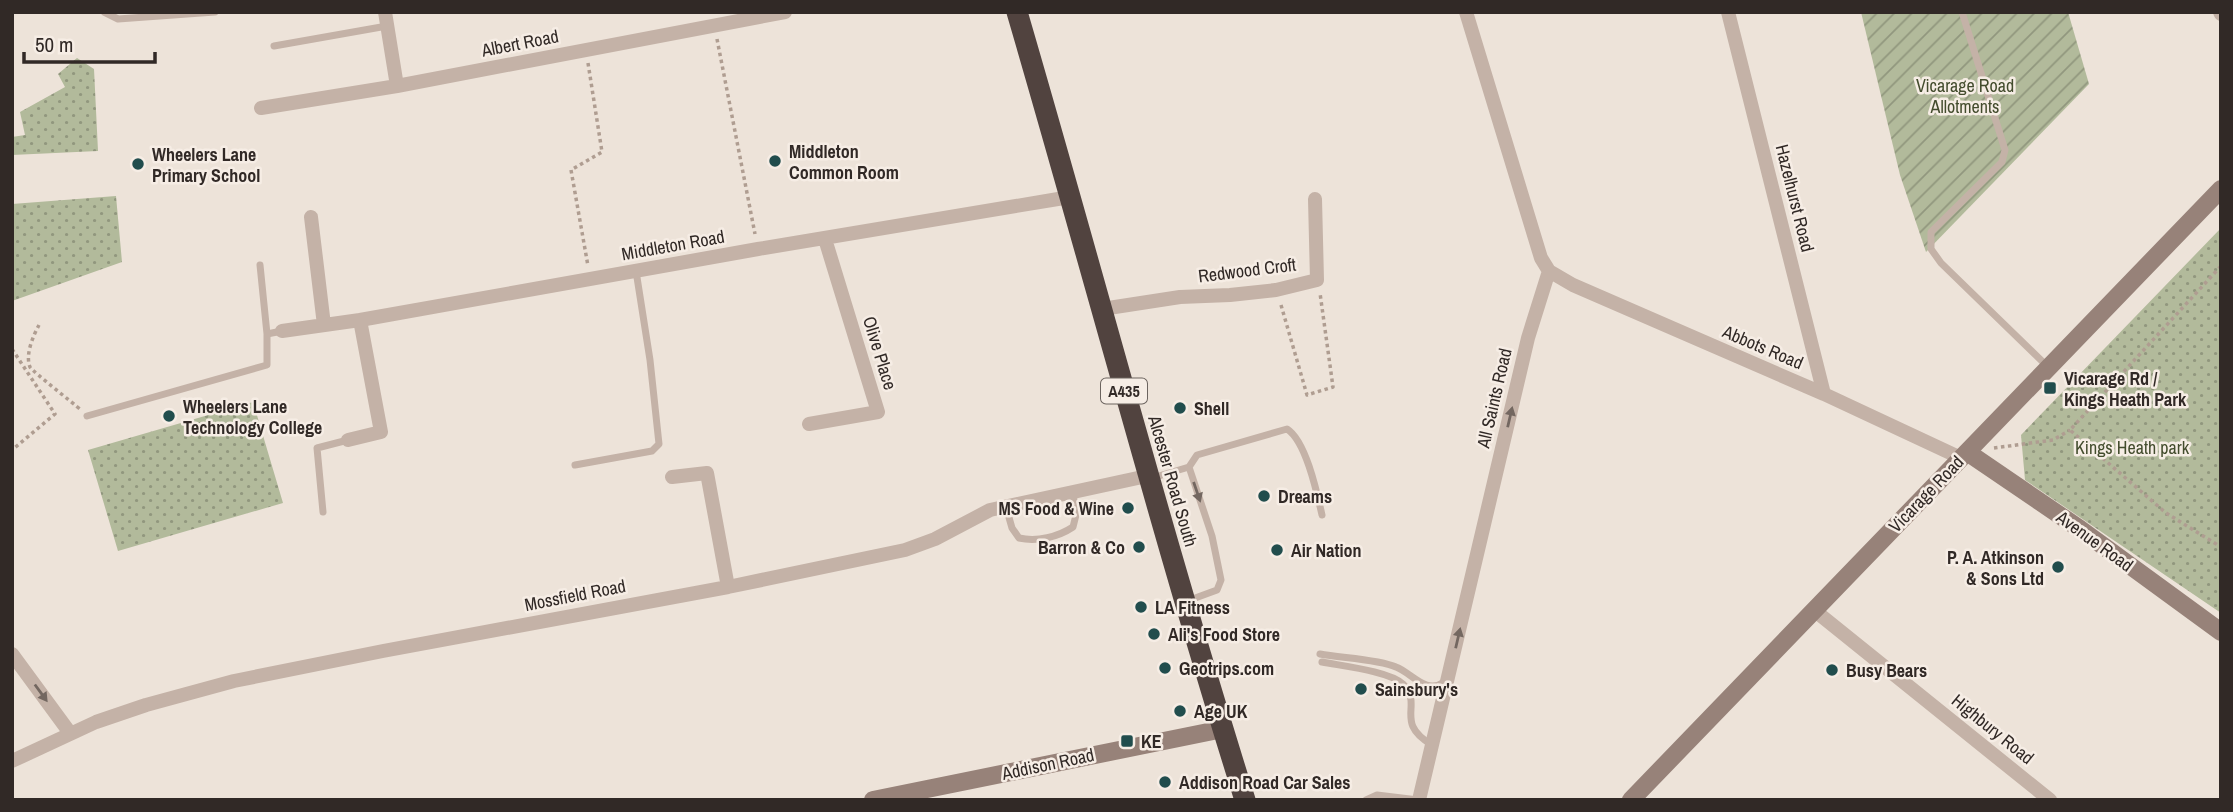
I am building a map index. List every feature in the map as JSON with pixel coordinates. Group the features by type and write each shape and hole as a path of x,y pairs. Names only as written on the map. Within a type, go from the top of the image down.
{"highway":[{"name":"Alcester Road South","path":"1017,12 1148,478 1245,800"}],"main road":[{"name":"Vicarage Road","path":"1632,800 2047,366 2221,189"},
{"name":"Avenue Road","path":"1964,455 2080,529 2221,632"},
{"name":"Addison Road","path":"873,800 1223,729"}],"street":[{"name":"Albert Road","path":"261,108 397,86 785,12"},
{"path":"1466,12 1541,258 1549,271"},
{"name":"Hazelhurst Road","path":"1728,12 1824,394"},
{"path":"386,19 397,86"},
{"name":"Middleton Road","path":"275,333 1070,197"},
{"name":"Redwood Croft","path":"1102,309 1180,296 1230,296 1276,290 1317,280 1315,199"},
{"path":"311,217 324,325"},
{"name":"Olive Place","path":"809,424 878,412 825,239"},
{"name":"Abbots Road","path":"1549,271 1573,285 1964,455"},
{"name":"All Saints Road","path":"1418,800 1528,338 1549,271"},
{"path":"348,440 381,432 360,320"},
{"path":"672,478 707,473 728,587"},
{"name":"Mossfield Road","path":"12,761 70,733 146,705 234,681 728,587 905,550 935,539 990,510 1148,478"},
{"name":"Highbury Road","path":"1814,610 2050,800"},
{"path":"12,654 70,733"}],"lane":[{"path":"104,12 118,19 215,12"},
{"path":"1962,12 2004,150 2002,162 1931,232 1931,248 1941,263 2047,366"},
{"path":"274,46 386,19"},
{"path":"87,416 267,365 275,333 260,265"},
{"path":"575,465 652,451 659,444 650,360 636,271"},
{"path":"1148,478 1189,467 1197,455 1287,429 1295,434 1316,486 1322,515"},
{"path":"323,512 317,448 348,440"},
{"path":"1184,602 1217,590 1221,580 1212,536 1189,467"},
{"path":"1006,507 1013,528 1020,538 1031,540 1063,533 1073,527 1076,515 1073,493"},
{"path":"1432,746 1413,730 1410,720 1411,699 1402,683 1321,658 1394,666 1429,686 1439,685 1448,679"},
{"path":"1366,800 1377,795 1418,800"}],"path":[{"path":"714,26 758,249"},
{"path":"586,50 602,152 571,170 592,279"},
{"path":"1964,455 2053,440 2070,430 2221,266"},
{"path":"1276,290 1307,395 1333,387 1317,280"},
{"path":"39,326 34,333 28,356 29,366 87,416"},
{"path":"12,349 55,414 12,450"},
{"path":"2070,430 2166,513 2221,547"}],"green space":[{"name":"Vicarage Road Allotments","path":"1861,12 2068,12 2089,84 1926,252 1900,175"},
{"path":"77,58 94,69 98,151 12,155 12,137 25,135 20,112 65,87 58,74"},
{"path":"116,196 122,262 12,301 12,204"},
{"name":"Kings Heath park","path":"2221,228 2221,613 2025,480 2021,435"},
{"path":"253,402 283,503 118,551 88,450"}],"place":[{"name":"Middleton Common Room","path":"775,161"},
{"name":"Wheelers Lane Primary School","path":"138,164"},
{"name":"Vicarage Rd / Kings Heath Park","path":"2050,388"},
{"name":"Shell","path":"1180,408"},
{"name":"Wheelers Lane Technology College","path":"169,416"},
{"name":"Dreams","path":"1264,496"},
{"name":"MS Food & Wine","path":"1128,508"},
{"name":"Barron & Co","path":"1139,547"},
{"name":"Air Nation","path":"1277,550"},
{"name":"P. A. Atkinson & Sons Ltd","path":"2058,567"},
{"name":"LA Fitness","path":"1141,607"},
{"name":"Ali's Food Store","path":"1154,634"},
{"name":"Geotrips.com","path":"1165,668"},
{"name":"Busy Bears","path":"1832,670"},
{"name":"Sainsbury's","path":"1361,689"},
{"name":"Age UK","path":"1180,711"},
{"name":"KE","path":"1127,741"},
{"name":"Addison Road Car Sales","path":"1165,782"}]}
